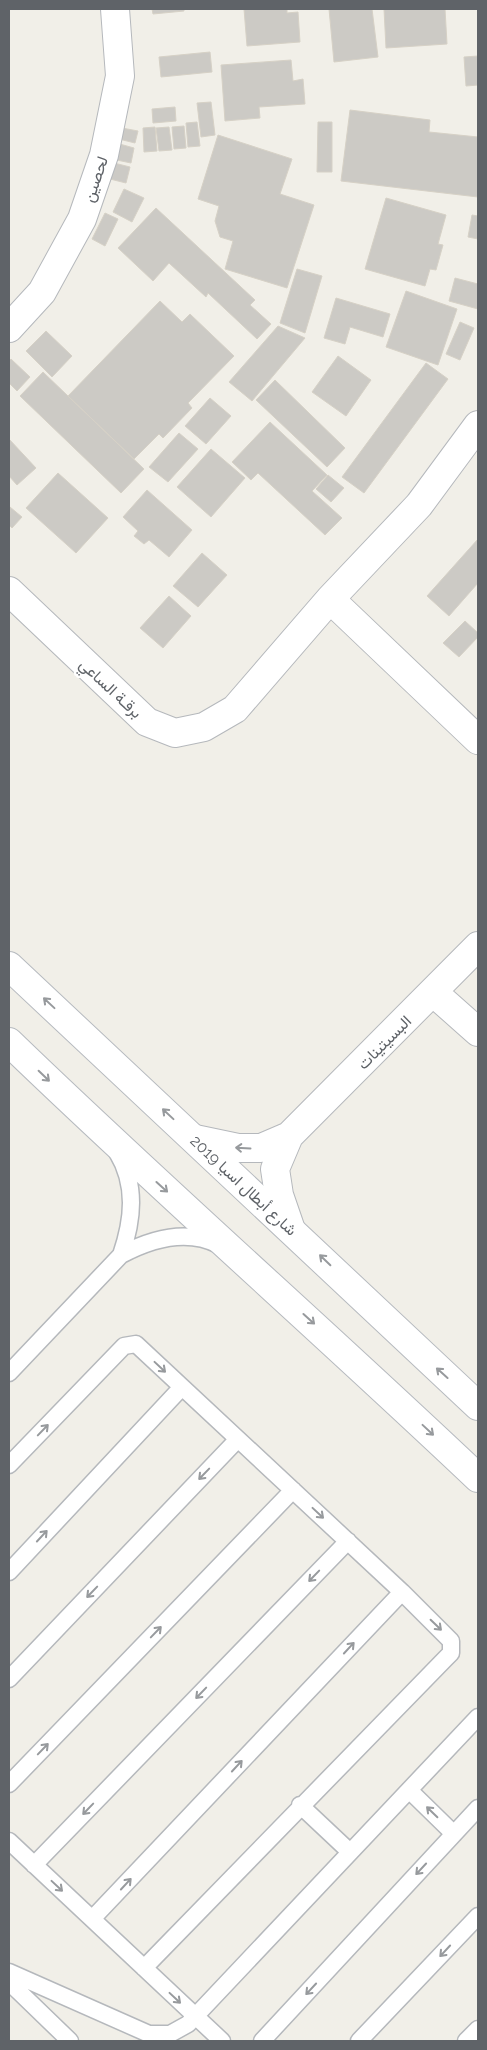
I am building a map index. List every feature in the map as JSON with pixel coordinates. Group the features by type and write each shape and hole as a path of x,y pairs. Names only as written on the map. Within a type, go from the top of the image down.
{"street":[{"name":"لحصين","path":"9,328 42,292 77,227 104,155 120,76 115,9"},
{"name":"برقـة الساعي","path":"9,591 148,722 175,734 204,727 235,710 330,598 419,505 478,425"},
{"path":"330,598 478,740"},
{"name":"البسيتينات","path":"195,1139 238,1148 262,1148 289,1136 478,946"},
{"name":"شارع أبطال اسيا 2019","path":"9,966 290,1227 478,1406"},
{"path":"434,992 478,1032"},
{"path":"9,1042 108,1138 368,1373 478,1478"},
{"name":"البسيتينات","path":"289,1136 275,1169 279,1195 290,1227"}],"lane":[{"path":"108,1138 121,1160 130,1191 132,1207 129,1232 120,1255"},
{"path":"9,1373 120,1255 142,1243 165,1237 190,1236 213,1242 235,1252"},
{"path":"9,1465 124,1346 136,1344 402,1592 448,1636 452,1646 451,1653 300,1805 144,1968"},
{"path":"9,1572 182,1387"},
{"path":"9,1679 238,1439"},
{"path":"9,1784 293,1490"},
{"path":"34,1865 348,1541"},
{"path":"92,1919 402,1592"},
{"path":"9,1972 149,2034 160,2036 180,2030 237,1974 478,1717"},
{"path":"409,1790 454,1834"},
{"path":"300,1805 350,1852"},
{"path":"262,2041 478,1808"},
{"path":"9,1841 222,2041"},
{"path":"359,2041 478,1916"},
{"path":"9,1982 70,2041"},
{"path":"466,2041 478,2028"}],"building":[{"path":"152,9 184,9 184,11 153,14"},
{"path":"244,9 287,9 287,13 298,12 300,42 247,46"},
{"path":"329,9 372,9 378,57 334,62"},
{"path":"384,9 445,9 447,44 386,48"},
{"path":"210,52 212,72 161,77 159,57"},
{"path":"478,56 478,85 466,86 464,57"},
{"path":"291,60 293,81 303,79 305,104 259,107 260,118 225,121 221,65"},
{"path":"211,102 215,135 201,137 197,103"},
{"path":"175,107 176,121 153,123 152,109"},
{"path":"350,110 430,120 429,132 478,137 478,197 341,181"},
{"path":"197,122 200,146 188,147 186,123"},
{"path":"318,122 332,122 332,172 317,172"},
{"path":"184,126 186,148 174,149 172,127"},
{"path":"155,127 157,151 144,152 143,128"},
{"path":"169,127 172,150 159,151 156,128"},
{"path":"122,128 138,131 135,143 119,139"},
{"path":"218,135 292,159 280,194 314,205 287,288 225,269 233,241 220,237 215,221 219,206 198,199"},
{"path":"116,143 134,148 131,163 112,159"},
{"path":"114,163 130,167 126,183 110,179"},
{"path":"124,189 144,198 132,222 113,212"},
{"path":"386,198 446,215 438,244 443,245 436,270 430,269 425,286 365,269"},
{"path":"156,208 255,300 250,305 271,324 257,339 208,293 206,297 169,263 153,281 118,248"},
{"path":"105,213 118,219 105,246 92,239"},
{"path":"472,215 478,216 478,239 468,237"},
{"path":"297,269 322,276 305,333 280,323"},
{"path":"455,278 478,284 478,309 449,301"},
{"path":"406,291 457,309 438,365 386,347"},
{"path":"336,298 390,314 383,337 350,327 345,344 324,338"},
{"path":"160,301 182,322 190,314 234,356 188,403 192,408 163,438 159,434 134,459 68,396"},
{"path":"460,322 474,328 460,360 446,354"},
{"path":"278,326 305,338 252,401 229,382"},
{"path":"46,331 72,356 52,377 26,351"},
{"path":"338,356 371,380 346,416 312,392"},
{"path":"11,359 30,377 17,391 9,383 9,361"},
{"path":"426,363 448,379 364,493 342,477"},
{"path":"43,372 144,469 121,493 20,396"},
{"path":"275,380 345,448 327,467 256,400"},
{"path":"210,398 231,416 206,444 185,426"},
{"path":"270,422 327,475 312,491 342,518 325,535 258,473 251,480 232,462"},
{"path":"179,433 198,449 168,482 149,467"},
{"path":"9,439 36,468 17,485 9,476"},
{"path":"211,449 245,478 211,517 177,487"},
{"path":"58,473 108,518 76,553 26,508"},
{"path":"328,475 344,488 331,502 316,489"},
{"path":"147,490 192,530 169,557 149,540 144,544 134,536 138,531 123,517"},
{"path":"10,507 22,517 12,528 9,525"},
{"path":"478,539 478,583 449,616 427,596"},
{"path":"202,553 227,575 198,607 173,586"},
{"path":"169,596 191,616 163,648 140,628"},
{"path":"465,621 478,633 478,637 459,657 443,643"}]}
